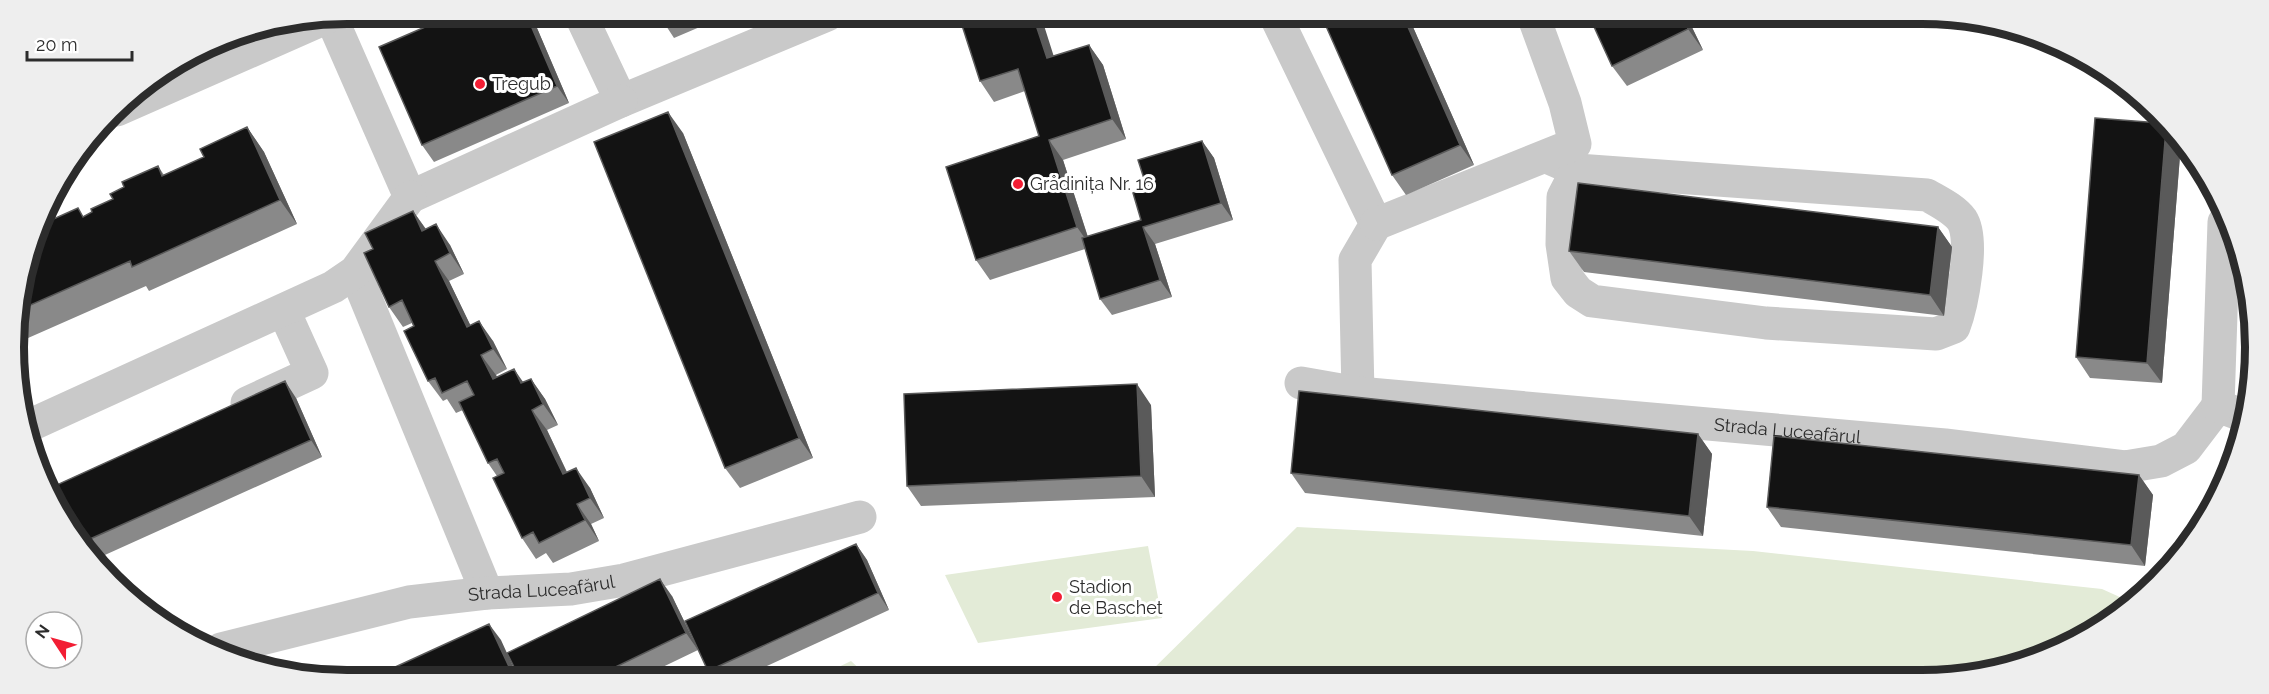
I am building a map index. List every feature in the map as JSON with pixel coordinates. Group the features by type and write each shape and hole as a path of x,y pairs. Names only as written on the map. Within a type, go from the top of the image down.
{"street":[{"path":"585,24 621,101"},
{"path":"33,424 333,287 355,272 410,197 621,101 805,24"},
{"path":"1279,24 1376,224"},
{"path":"1358,393 1355,260 1376,224 1575,144 1564,103 1536,24"},
{"path":"334,25 410,197"},
{"path":"138,101 306,27"},
{"path":"1547,157 1577,170 1927,195 1944,205 1963,221 1967,238 1965,292 1954,327 1936,334 1766,323 1592,301 1578,292 1567,278 1562,244 1563,197 1577,170"},
{"path":"2225,234 2232,412"},
{"path":"355,272 487,593"},
{"path":"214,418 312,373 284,311"},
{"name":"Strada Luceafărul","path":"1301,383 1358,393 1945,445 2125,467 2161,462 2186,448 2232,412"},
{"name":"Strada Luceafărul","path":"228,647 409,603 487,593 571,589 624,580 860,517"}],"green space":[{"path":"1297,527 1753,551 2102,589 2124,599 2084,627 2026,653 1985,664 1943,669 1152,670"},
{"name":"Stadion de Baschet","path":"1148,546 1162,618 978,643 945,575"},
{"path":"851,661 861,670 832,670"}],"building":[{"name":"Tregub","path":"432,24 530,24 557,86 422,145 379,47"},
{"path":"962,24 1036,24 1047,58 1089,45 1112,119 1049,140 1077,227 976,260 946,167 1039,136 1018,69 980,81"},
{"path":"1325,24 1407,24 1460,145 1392,175"},
{"path":"1593,24 1686,24 1688,29 1612,66"},
{"path":"668,112 799,438 725,468 594,142"},
{"path":"2095,118 2154,122 2166,135 2147,363 2076,357"},
{"path":"247,127 280,200 132,267 130,261 27,307 35,263 50,221 78,208 83,217 92,212 91,209 113,199 110,194 124,187 122,182 158,166 162,176 204,157 200,149"},
{"path":"1202,141 1221,203 1143,227 1160,280 1100,299 1082,238 1141,220 1133,193 1147,188 1138,160"},
{"path":"1578,183 1938,227 1930,295 1569,251"},
{"path":"413,211 422,231 436,224 450,253 435,261 467,327 479,321 493,349 481,355 493,379 514,369 521,383 531,379 543,404 532,410 563,474 576,468 590,498 577,504 585,520 539,543 533,532 522,538 493,478 504,473 497,459 488,463 459,402 474,395 467,381 442,393 435,378 428,381 404,331 414,326 402,300 389,307 364,253 373,249 365,233"},
{"path":"285,381 311,440 88,540 55,486"},
{"path":"1137,384 1141,476 907,486 904,394"},
{"path":"1299,391 1698,434 1689,516 1291,473"},
{"path":"1774,436 2139,475 2131,545 1767,507"},
{"path":"856,544 878,593 710,670 708,670 685,621"},
{"path":"660,579 686,633 609,670 516,670 507,653"},
{"path":"489,624 511,670 389,670"}],"place":[{"name":"Tregub","path":"480,84"},
{"name":"Grădinița Nr. 16","path":"1018,184"},
{"name":"Stadion de Baschet","path":"1057,597"}]}
